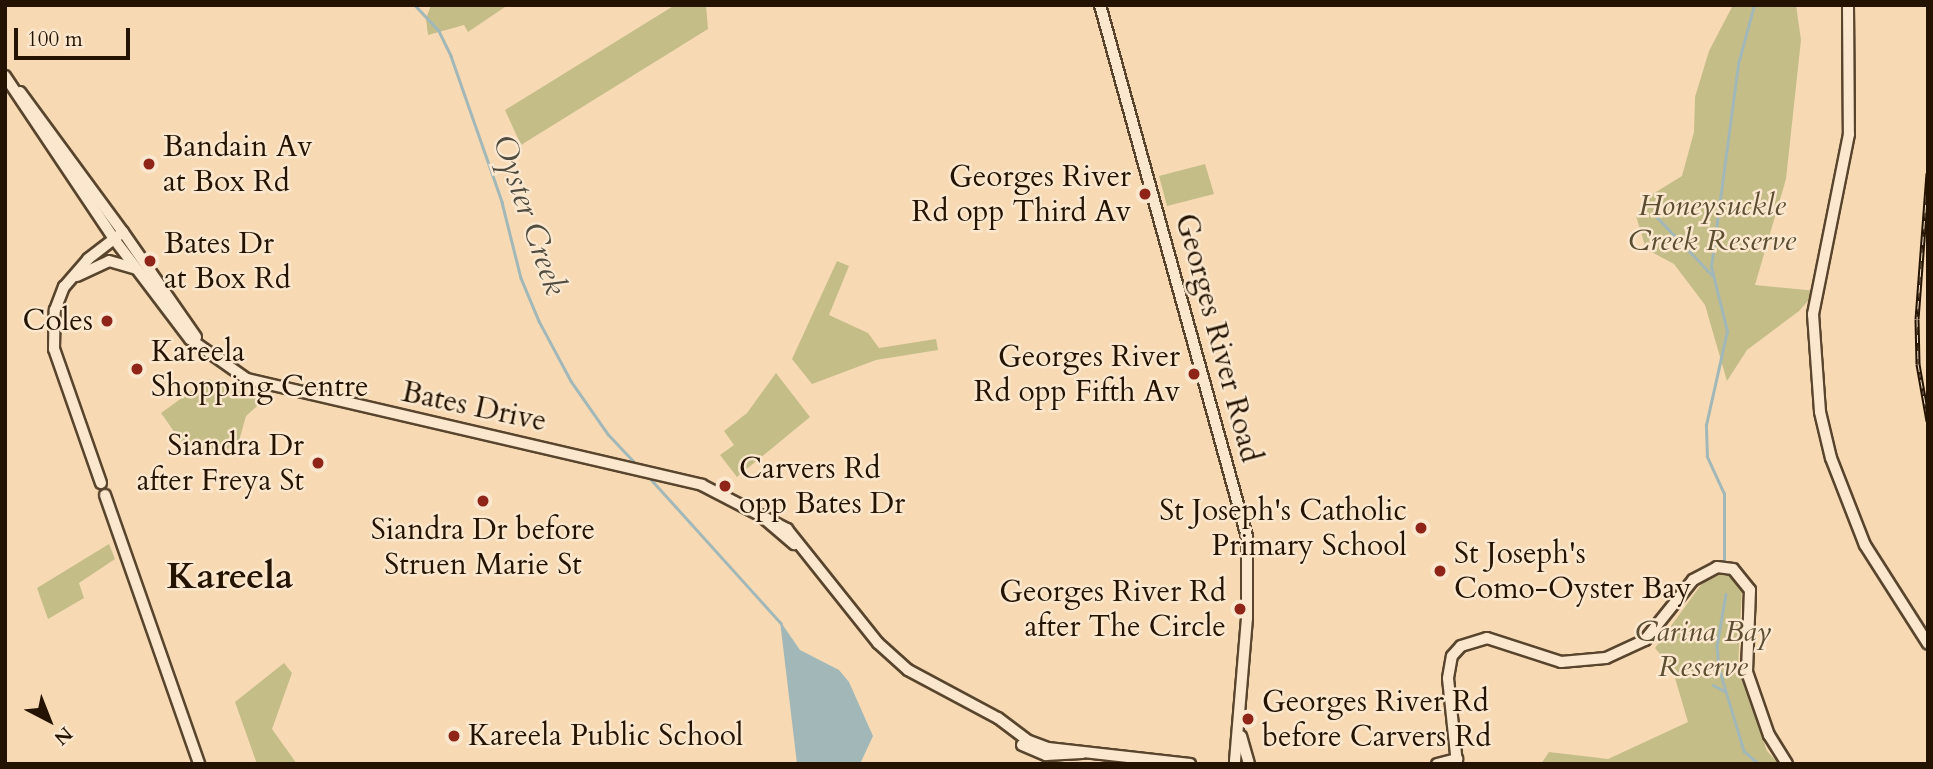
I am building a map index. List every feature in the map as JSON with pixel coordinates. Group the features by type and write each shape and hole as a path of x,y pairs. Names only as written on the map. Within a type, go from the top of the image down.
{"main road":[{"name":"Bates Drive","path":"5,76 119,235"}],"street":[{"name":"Georges River Road","path":"1100,5 1247,537 1241,732 1233,763"},
{"path":"1848,5 1849,134 1813,314 1820,412 1838,477 1865,545 1928,644"},
{"path":"119,235 62,290 53,320 55,356 102,483 98,490 105,495 124,554 126,569 135,581 199,764"},
{"name":"Bates Drive","path":"119,235 136,269 170,318 237,374 274,389 702,485 787,529 794,544 887,652 920,679 998,718 1035,745 1190,764"},
{"name":"Bates Drive","path":"119,235 204,349"},
{"path":"62,290 108,261 136,269"},
{"path":"1437,764 1457,761 1448,678 1452,656 1461,646 1487,639 1561,662 1598,660 1645,640 1702,572 1724,567 1739,574 1751,598 1747,672 1769,735 1787,764"},
{"name":"Georges River Road","path":"1241,732 1249,763"},
{"path":"1233,763 1249,763"}],"green space":[{"path":"431,5 508,5 468,32 464,25 428,35 426,19"},
{"path":"675,5 706,5 708,29 521,145 505,110"},
{"name":"Honeysuckle Creek Reserve","path":"1733,5 1796,5 1801,40 1786,179 1755,285 1817,291 1799,311 1747,350 1727,381 1705,305 1674,264 1646,249 1636,216 1646,198 1682,176 1694,132 1695,97 1709,51"},
{"path":"1205,164 1214,194 1167,206 1159,176"},
{"path":"837,261 849,266 829,315 868,333 879,348 936,339 938,350 876,360 812,384 792,359"},
{"path":"776,373 810,417 737,477 720,455 734,445 724,431 747,413"},
{"path":"208,379 264,400 246,416 237,448 187,450 161,413"},
{"path":"109,544 115,559 79,583 84,598 48,619 37,588"},
{"name":"Carina Bay Reserve","path":"1722,574 1733,576 1742,588 1738,668 1767,751 1779,764 1541,764 1549,752 1608,759 1688,722 1672,668 1655,648 1703,582"},
{"path":"284,663 292,673 272,729 297,764 257,764 235,702"}],"shaded area":[{"path":"780,621 800,650 839,670 849,682 873,736 860,764 797,764"}],"waterway":[{"name":"Oyster Creek","path":"415,5 439,31 451,56 502,202 521,278 539,321 571,381 608,434 639,467"},
{"path":"1724,561 1724,494 1707,457 1706,425 1727,331 1711,267 1738,64 1754,5"},
{"path":"1657,217 1712,275"},
{"name":"Oyster Creek","path":"649,477 781,623"},
{"path":"1726,594 1717,646 1719,668 1744,751 1759,764"},
{"path":"1713,685 1725,691"}],"railway":[{"path":"1928,173 1917,319 1918,364 1928,421"}],"place":[{"name":"Bandain Av at Box Rd","path":"149,164"},
{"name":"Georges River Rd opp Third Av","path":"1145,194"},
{"name":"Bates Dr at Box Rd","path":"150,261"},
{"name":"Coles","path":"107,321"},
{"name":"Kareela Shopping Centre","path":"137,369"},
{"name":"Georges River Rd opp Fifth Av","path":"1194,374"},
{"name":"Siandra Dr after Freya St","path":"318,463"},
{"name":"Carvers Rd opp Bates Dr","path":"725,486"},
{"name":"Siandra Dr before Struen Marie St","path":"483,501"},
{"name":"St Joseph's Catholic Primary School","path":"1421,528"},
{"name":"St Joseph's Como-Oyster Bay","path":"1440,571"},
{"name":"Georges River Rd after The Circle","path":"1240,609"},
{"name":"Georges River Rd before Carvers Rd","path":"1248,719"},
{"name":"Kareela Public School","path":"454,736"}],"district":[{"name":"Kareela","path":"230,576"}]}
